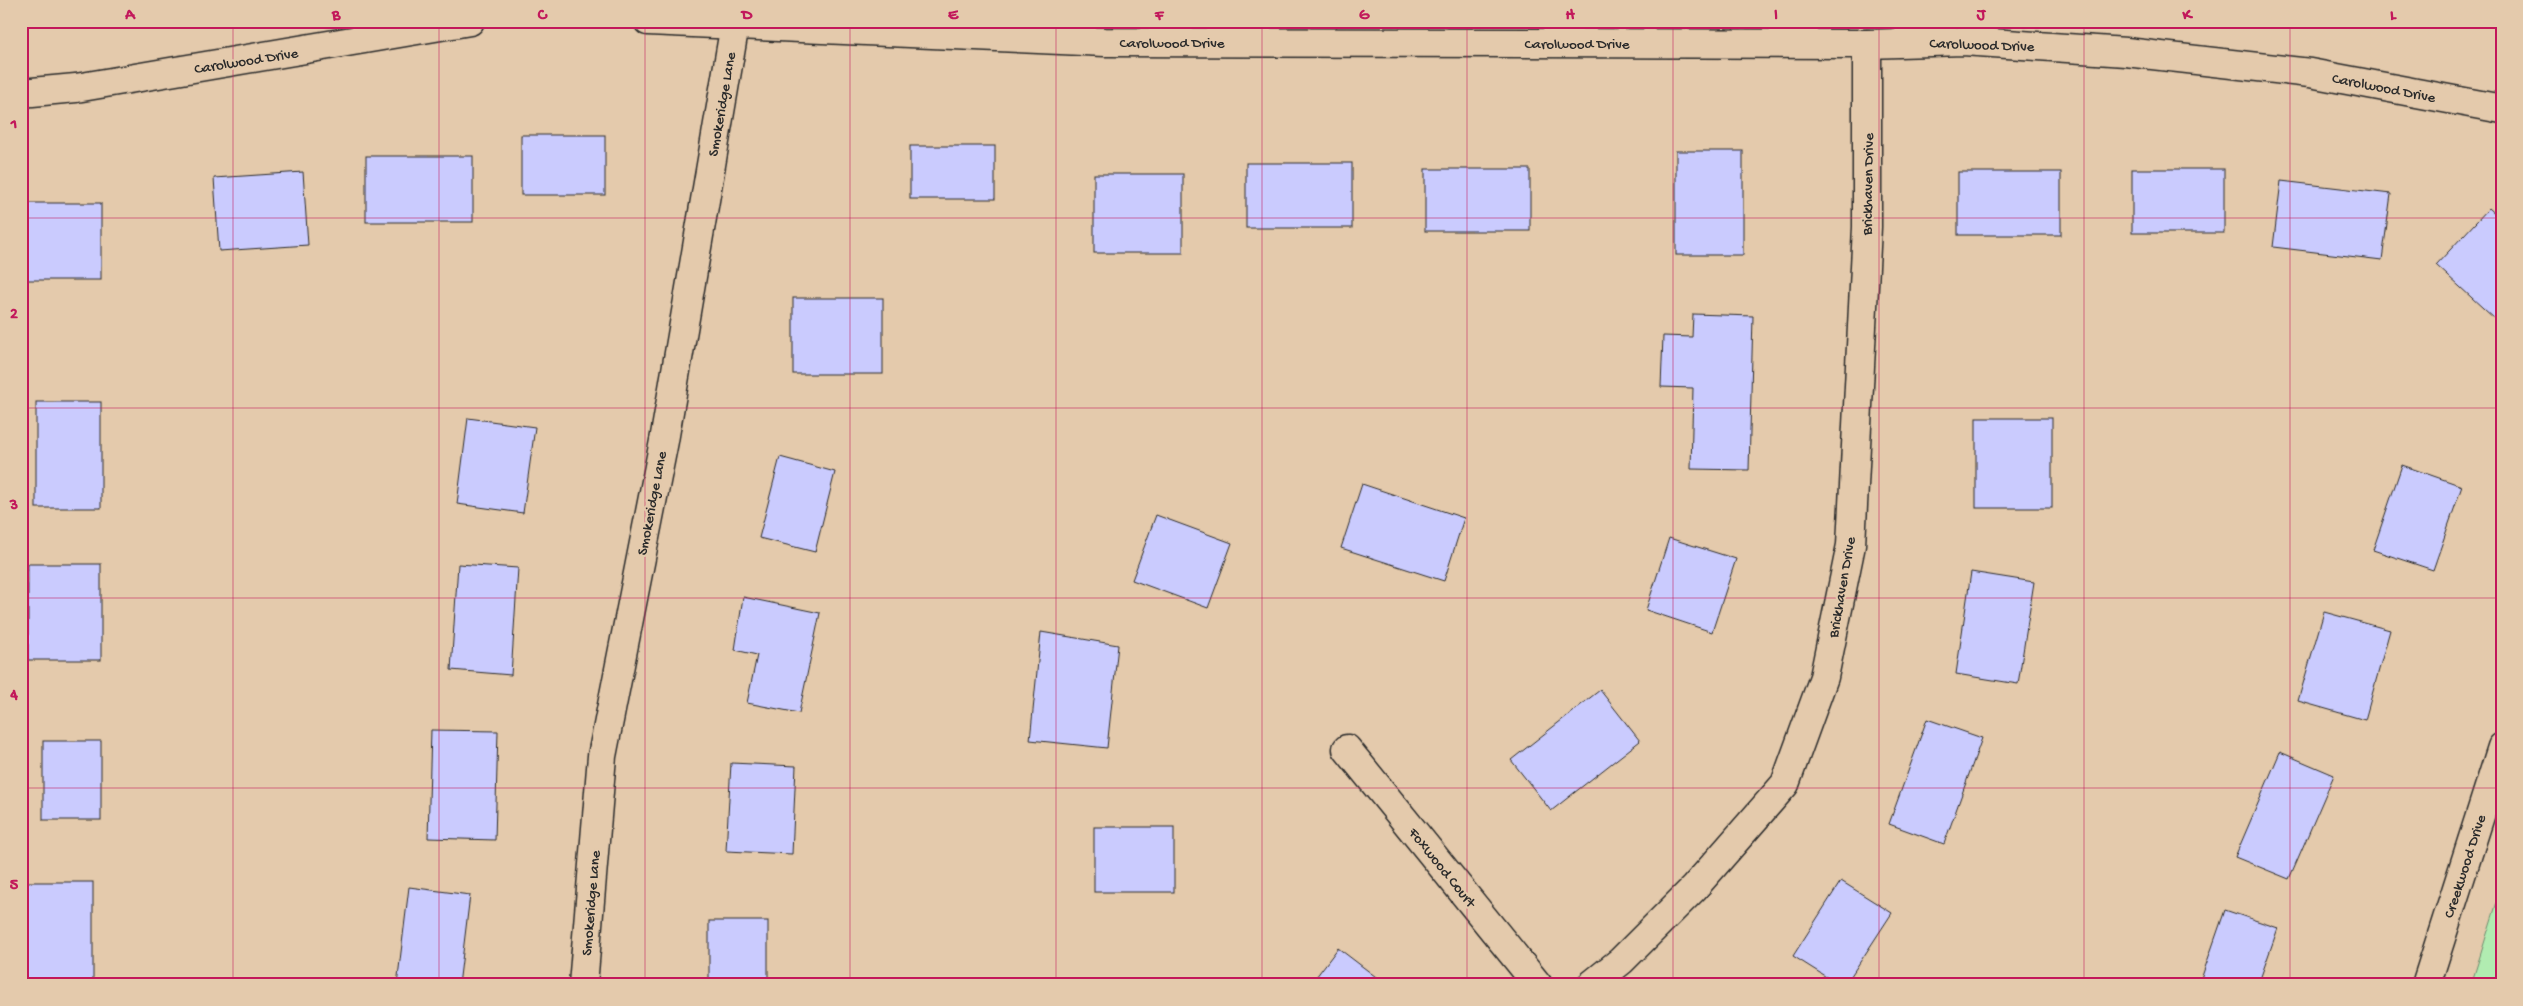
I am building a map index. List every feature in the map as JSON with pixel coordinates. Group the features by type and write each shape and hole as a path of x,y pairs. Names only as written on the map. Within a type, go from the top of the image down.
{"street":[{"name":"Carolwood Drive","path":"21,93 76,88 470,21"},
{"name":"Carolwood Drive","path":"648,21 1105,42 1867,44 1963,41 2126,52 2310,73 2502,109"},
{"name":"Smokeridge Lane","path":"584,985 602,756 664,441 735,24"},
{"name":"Brickhaven Drive","path":"1591,985 1620,961 1694,888 1785,784 1824,678 1851,545 1867,227 1867,44"},
{"name":"Creekwood Drive","path":"2426,985 2502,747"},
{"name":"Foxwood Court","path":"1347,749 1538,985"}],"green space":[{"path":"2502,886 2502,985 2471,985"}],"building":[{"path":"521,135 605,135 605,195 521,195"},
{"path":"910,146 995,146 995,199 910,199"},
{"path":"1676,151 1743,151 1743,255 1676,255"},
{"path":"366,156 473,156 473,222 366,222"},
{"path":"1246,163 1352,163 1352,228 1246,228"},
{"path":"1425,169 1530,169 1530,231 1425,231"},
{"path":"2132,169 2224,169 2224,233 2132,233"},
{"path":"303,172 308,245 219,251 214,178"},
{"path":"1958,172 2061,172 2061,235 1958,235"},
{"path":"1094,174 1183,174 1183,253 1094,253"},
{"path":"2281,181 2391,194 2382,260 2273,247"},
{"path":"22,203 101,203 101,280 22,280"},
{"path":"2489,208 2502,220 2502,312 2495,319 2436,265"},
{"path":"793,298 883,298 883,374 793,374"},
{"path":"1693,314 1753,316 1749,470 1691,469 1693,388 1661,387 1663,336 1692,337"},
{"path":"36,402 101,402 101,508 36,508"},
{"path":"468,418 535,427 523,513 457,504"},
{"path":"1976,418 2052,418 2052,508 1976,508"},
{"path":"780,457 835,472 815,552 759,538"},
{"path":"2402,465 2462,486 2433,570 2373,550"},
{"path":"1362,484 1464,518 1444,581 1341,548"},
{"path":"1156,515 1232,543 1208,608 1132,580"},
{"path":"1669,538 1736,559 1712,632 1646,610"},
{"path":"28,564 101,564 101,660 28,660"},
{"path":"458,564 518,568 511,675 451,670"},
{"path":"1971,572 2034,582 2018,684 1956,674"},
{"path":"743,597 820,613 799,713 747,703 757,655 735,650"},
{"path":"2324,612 2390,630 2365,720 2298,701"},
{"path":"1041,632 1118,645 1107,748 1030,740"},
{"path":"1600,690 1640,741 1551,811 1511,760"},
{"path":"1927,719 1982,738 1944,844 1889,824"},
{"path":"431,730 498,731 495,840 428,838"},
{"path":"43,741 101,741 101,820 43,820"},
{"path":"2280,752 2334,775 2289,879 2235,857"},
{"path":"731,763 796,766 792,854 726,851"},
{"path":"1094,827 1174,827 1174,892 1094,892"},
{"path":"1841,881 1892,913 1845,985 1839,985 1793,956"},
{"path":"21,882 93,882 93,985 21,985"},
{"path":"409,887 470,895 459,985 397,985"},
{"path":"2225,910 2278,928 2258,985 2199,985"},
{"path":"709,921 768,921 768,985 709,985"},
{"path":"1338,948 1384,983 1383,985 1310,985"}]}
